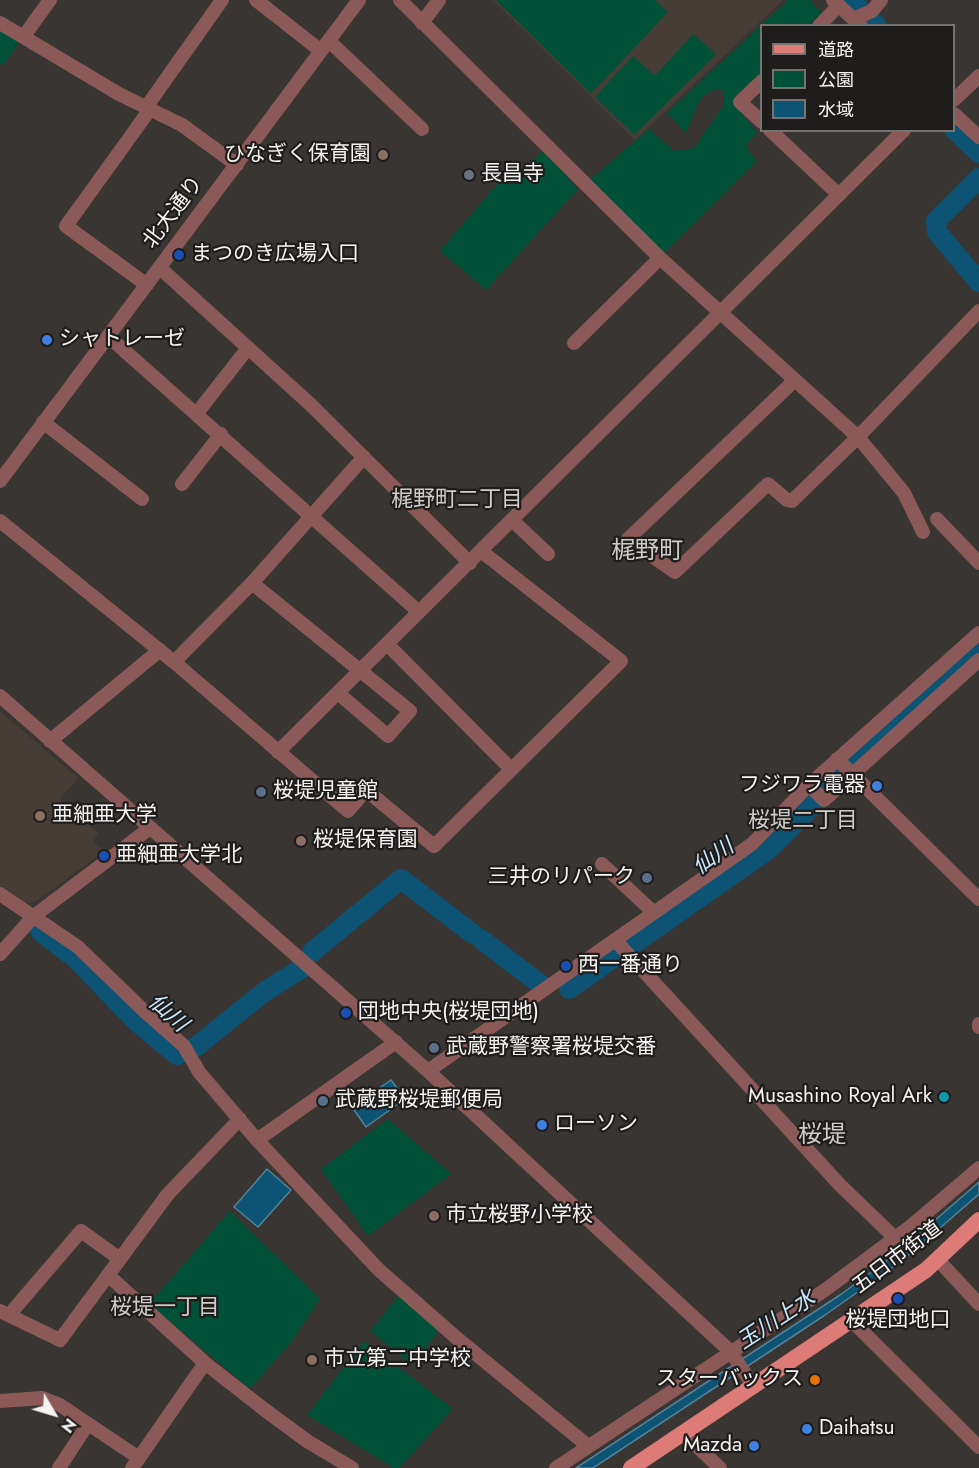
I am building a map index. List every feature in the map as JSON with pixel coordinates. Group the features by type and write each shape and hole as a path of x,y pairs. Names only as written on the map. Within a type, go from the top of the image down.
{"main road":[{"name":"五日市街道","path":"632,1468 684,1434 751,1382 852,1321 938,1260 979,1220"}],"street":[{"path":"24,36 50,0"},
{"path":"147,285 66,226 222,0"},
{"path":"256,0 325,46 422,129"},
{"name":"北大通り","path":"0,481 359,0"},
{"path":"400,0 660,258 858,437 904,493 922,532"},
{"path":"422,23 440,0"},
{"path":"820,24 836,3 862,18 881,0"},
{"path":"0,23 119,94 149,107 195,133 237,165"},
{"path":"955,99 979,76"},
{"path":"760,83 740,102 760,120"},
{"path":"955,115 979,137"},
{"path":"772,132 839,195"},
{"path":"278,752 902,132"},
{"path":"574,343 660,258"},
{"path":"160,268 364,457 470,563"},
{"path":"794,381 628,540 675,572 768,484 787,500 792,501 858,437 979,311"},
{"path":"109,337 419,612"},
{"path":"197,413 248,348"},
{"path":"44,422 142,499"},
{"path":"182,484 221,434"},
{"path":"174,662 252,583 364,457"},
{"path":"937,519 979,562"},
{"path":"512,520 548,554"},
{"path":"0,521 174,662 348,811 366,790 434,846 621,661 481,551"},
{"path":"252,583 410,711 388,736 338,693"},
{"path":"428,1071 622,948 653,912 752,844 808,785 979,633"},
{"path":"387,644 511,769"},
{"path":"50,741 160,651"},
{"path":"808,785 824,800 979,660"},
{"path":"0,696 428,1071 732,1354 751,1382"},
{"path":"837,759 979,899"},
{"path":"0,954 34,916 150,828"},
{"path":"602,864 653,912"},
{"path":"0,894 78,946 142,1009 184,1046 190,1059 257,1140 379,1270 467,1347 588,1446"},
{"path":"622,948 840,1185 895,1238"},
{"path":"257,1140 396,1042"},
{"path":"120,1259 81,1231 4,1313 60,1340 109,1276 168,1194 240,1119"},
{"path":"555,1468 732,1354 825,1290 967,1181 979,1168"},
{"path":"938,1260 979,1304"},
{"path":"109,1276 205,1363 332,1463 352,1468"},
{"path":"852,1321 979,1447"},
{"path":"0,1401 42,1398 60,1405 88,1424 136,1463 205,1363"},
{"path":"59,1468 88,1424"},
{"path":"684,1434 720,1468"}],"shaded area":[{"path":"493,0 783,0 635,140"},
{"name":"亜細亜大学","path":"0,711 78,778 60,798 99,834 93,841 104,851 35,902 25,903 0,886"}],"green space":[{"path":"496,0 655,0 668,12 591,94"},
{"path":"788,0 810,0 822,13 810,24 762,24"},
{"path":"760,26 760,74 732,102 757,132 745,146 757,161 664,253 590,180 649,129 674,151 694,148 723,106 723,89 714,89 700,99 686,133 667,113"},
{"path":"0,28 20,41 3,65 0,63"},
{"path":"693,34 716,54 634,135 595,97 633,56 655,76"},
{"path":"543,150 578,189 486,290 440,251 500,181 506,184 518,177"},
{"path":"388,1119 451,1174 368,1236 321,1169"},
{"path":"230,1211 320,1299 292,1341 250,1389 149,1304"},
{"path":"400,1294 442,1327 412,1365 370,1331"},
{"path":"364,1341 453,1409 399,1468 394,1468 307,1415"}],"water":[{"path":"391,1080 405,1099 366,1127 352,1107"},
{"path":"267,1169 291,1190 258,1227 234,1207"},
{"path":"979,1182 979,1194 903,1260 825,1315 593,1468 576,1468 840,1295 896,1254"}],"waterway":[{"name":"仙川","path":"850,0 875,24"},
{"name":"仙川","path":"955,130 979,153"},
{"name":"仙川","path":"979,178 936,221 937,232 979,282"},
{"name":"仙川","path":"569,989 769,849 908,712 979,650"},
{"name":"仙川","path":"312,952 401,879 473,934"},
{"name":"仙川","path":"40,931 75,958 137,1022 177,1055 197,1046 264,992 302,968"},
{"name":"仙川","path":"482,940 540,984"}],"place":[{"name":"ひなぎく保育園","path":"383,155"},
{"name":"長昌寺","path":"469,175"},
{"name":"まつのき広場入口","path":"179,255"},
{"name":"シャトレーゼ","path":"47,340"},
{"name":"フジワラ電器","path":"877,786"},
{"name":"桜堤児童館","path":"261,792"},
{"name":"亜細亜大学","path":"40,816"},
{"name":"桜堤保育園","path":"301,841"},
{"name":"亜細亜大学北","path":"104,856"},
{"name":"三井のリパーク","path":"647,878"},
{"name":"西一番通り","path":"566,966"},
{"name":"団地中央(桜堤団地)","path":"346,1013"},
{"name":"武蔵野警察署桜堤交番","path":"434,1048"},
{"name":"Musashino Royal Ark","path":"944,1097"},
{"name":"武蔵野桜堤郵便局","path":"323,1101"},
{"name":"ローソン","path":"542,1125"},
{"name":"市立桜野小学校","path":"434,1216"},
{"name":"桜堤団地口","path":"898,1299"},
{"name":"市立第二中学校","path":"312,1360"},
{"name":"スターバックス","path":"815,1380"},
{"name":"Daihatsu","path":"807,1429"},
{"name":"Mazda","path":"754,1446"}],"district":[{"name":"梶野町二丁目","path":"457,501"},
{"name":"梶野町","path":"647,552"},
{"name":"桜堤二丁目","path":"803,822"},
{"name":"桜堤","path":"822,1136"},
{"name":"桜堤一丁目","path":"165,1309"}],"water label":[{"name":"玉川上水","path":"777,1321"}]}
